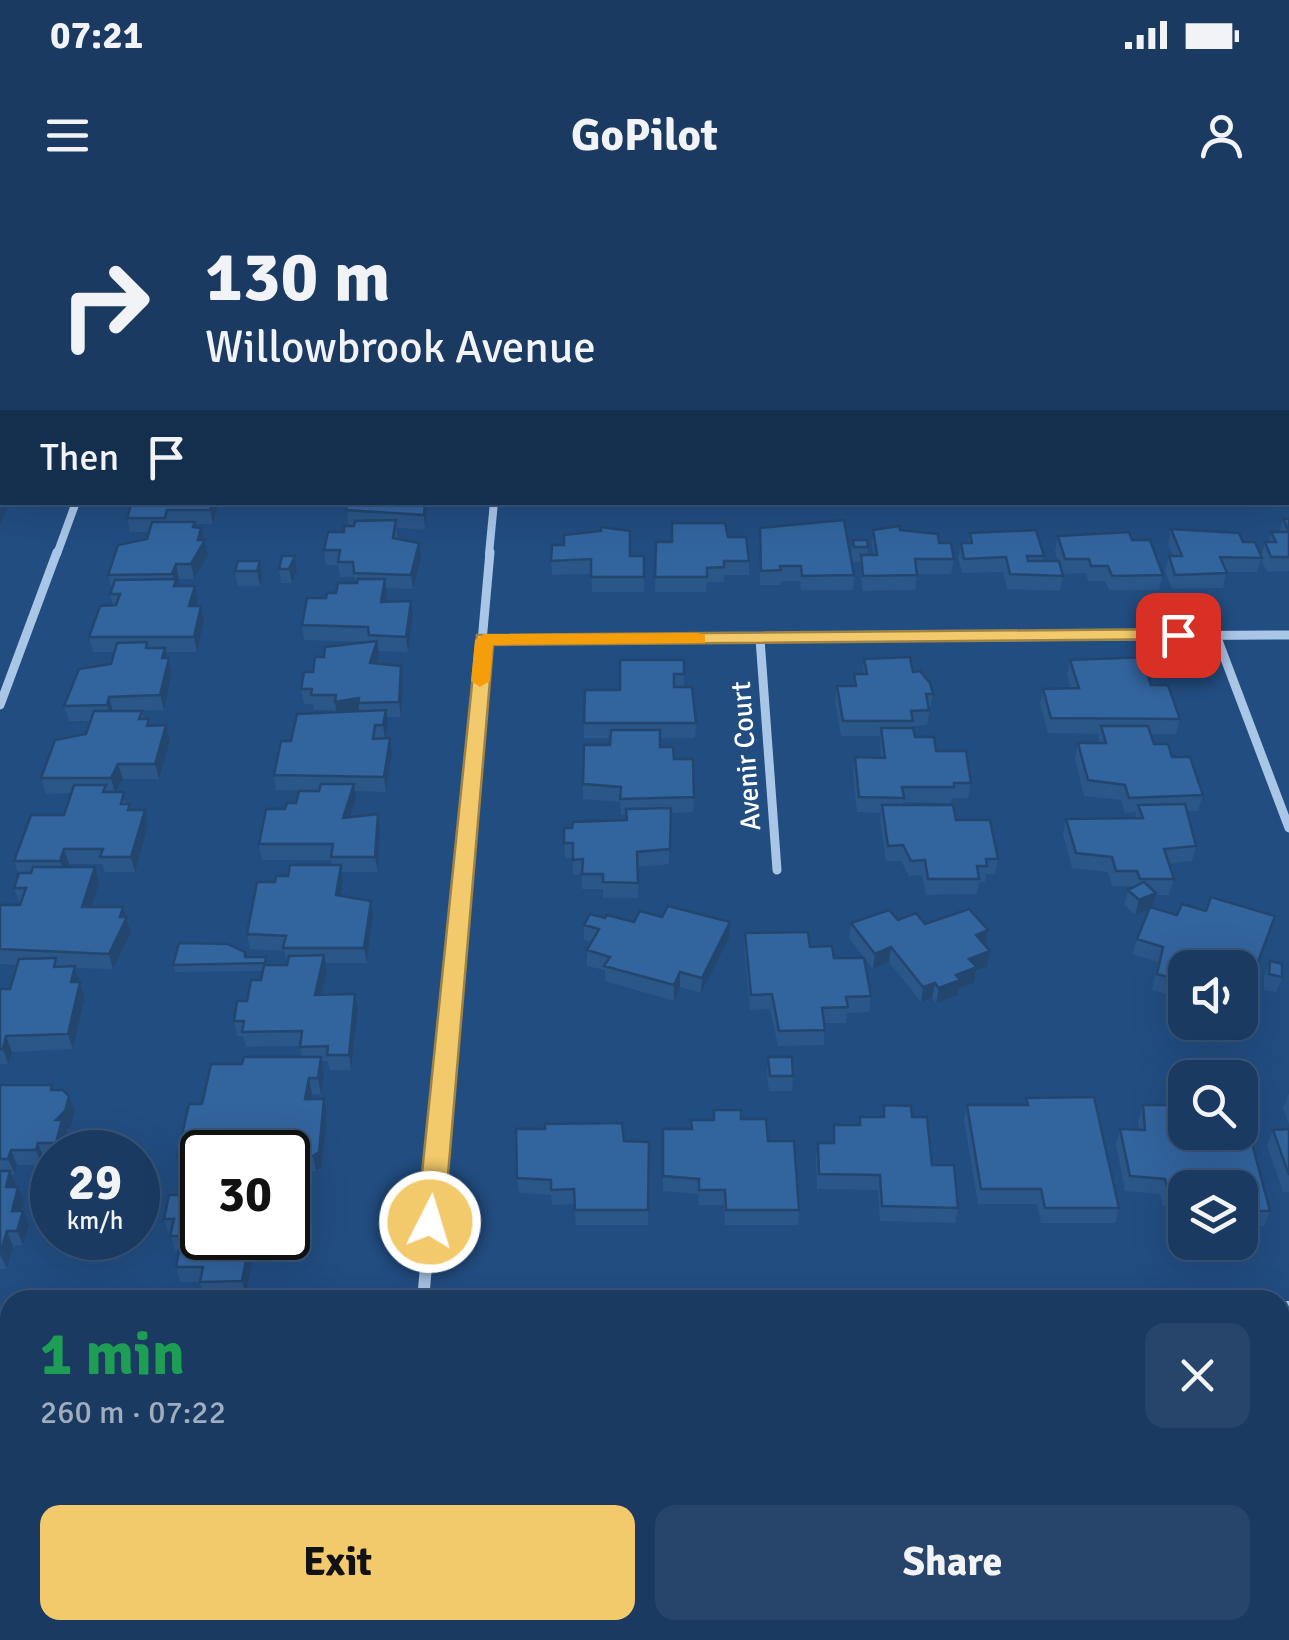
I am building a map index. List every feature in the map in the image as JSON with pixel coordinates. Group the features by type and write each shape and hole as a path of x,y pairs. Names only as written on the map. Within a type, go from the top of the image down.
{"street":[{"path":"0,705 75,505"},
{"path":"425,1290 494,505"},
{"path":"1216,634 1289,828"},
{"path":"484,640 1289,635"},
{"name":"Avenir Court","path":"760,639 777,870"}],"building":[{"path":"131,505 211,505 210,510 167,510 165,518 127,518"},
{"path":"347,505 425,505 424,515 346,510"},
{"path":"396,520 393,538 419,543 411,575 354,573 353,562 338,562 340,550 324,550 328,532 344,532 344,526 354,526 355,521"},
{"path":"844,520 854,575 802,576 801,566 761,571 760,528"},
{"path":"152,522 195,522 193,527 201,528 198,540 205,540 191,564 176,564 172,574 108,575 118,545 147,539"},
{"path":"672,523 725,523 728,537 746,537 749,561 724,561 724,567 707,568 707,577 655,577 656,542 672,542"},
{"path":"899,526 900,530 938,534 939,543 951,543 954,559 915,559 917,575 863,576 861,555 877,555 873,530"},
{"path":"601,527 630,531 630,556 644,556 644,577 591,577 591,559 551,561 552,545 564,545 564,535 601,531"},
{"path":"1171,529 1239,533 1243,542 1255,542 1262,558 1220,557 1227,573 1175,575 1169,556 1182,556"},
{"path":"1036,530 1044,556 1027,556 1028,561 1059,561 1063,576 1010,574 1006,557 964,559 961,543 972,543 970,533"},
{"path":"1129,532 1132,540 1150,540 1163,575 1112,576 1108,566 1091,566 1089,559 1065,559 1058,536"},
{"path":"1271,532 1289,532 1289,557 1271,557 1265,542 1276,542"},
{"path":"853,540 867,540 868,547 854,547"},
{"path":"282,556 295,556 289,569 279,569"},
{"path":"238,561 260,561 257,571 235,571"},
{"path":"176,579 174,586 195,586 189,606 201,606 194,637 89,637 100,606 116,605 120,594 110,594 115,580"},
{"path":"358,579 385,579 381,602 411,601 406,637 369,635 368,627 302,625 307,598 326,598 327,593 336,593 338,583 357,583"},
{"path":"377,641 370,663 401,666 399,702 358,703 359,698 335,702 336,695 311,695 312,689 301,689 304,672 313,672 315,657 324,657 325,647"},
{"path":"147,642 146,648 165,648 162,658 169,658 160,695 109,697 107,705 64,706 79,669 111,664 117,643"},
{"path":"910,657 913,672 920,671 930,683 933,694 926,694 929,710 911,711 913,721 843,721 837,686 856,686 854,674 867,674 864,659"},
{"path":"1149,657 1154,668 1146,671 1151,685 1168,685 1180,719 1051,718 1043,689 1079,688 1070,660"},
{"path":"620,660 684,660 684,674 674,674 674,687 692,687 696,723 584,723 585,690 620,690"},
{"path":"386,710 383,725 375,725 373,739 390,738 384,777 274,775 281,741 291,741 297,714"},
{"path":"94,711 142,711 139,719 149,719 147,726 166,725 155,764 118,764 111,778 41,778 55,740 86,734"},
{"path":"1101,726 1148,726 1154,744 1168,744 1172,757 1190,757 1203,795 1129,798 1125,785 1088,780 1078,743 1106,743"},
{"path":"881,728 913,728 915,737 934,737 936,751 966,751 971,783 954,783 954,787 902,787 904,798 859,797 855,757 885,758"},
{"path":"611,730 660,730 660,747 673,747 674,759 693,759 694,797 620,799 621,787 583,784 584,745 610,745"},
{"path":"321,784 354,784 343,818 378,814 375,857 331,857 333,844 259,844 266,809 285,809 287,803 296,803 299,791 319,791"},
{"path":"74,785 106,785 103,792 124,792 121,804 130,804 128,810 145,810 131,857 100,857 103,849 64,849 60,861 14,861 31,815 64,815"},
{"path":"1185,804 1196,846 1164,849 1174,879 1140,879 1137,871 1116,871 1112,857 1076,853 1066,819 1143,818 1138,805"},
{"path":"882,805 953,805 956,820 990,820 998,859 986,859 987,866 977,866 979,879 928,879 925,860 911,861 903,845 888,846"},
{"path":"671,808 670,849 637,852 638,883 603,882 603,874 582,874 583,859 573,860 573,843 564,843 564,828 572,828 573,822 627,820 626,809"},
{"path":"290,865 341,865 336,895 371,901 364,948 283,948 286,936 247,934 257,882 275,882 276,876 288,876"},
{"path":"33,867 95,867 82,907 123,907 120,917 127,917 109,954 0,949 0,907 20,905 26,888 14,888 19,873 31,873"},
{"path":"1144,882 1156,893 1139,900 1128,890"},
{"path":"1211,897 1275,916 1258,962 1258,950 1168,950 1168,977 1157,974 1163,947 1137,939 1150,907 1177,915 1182,904 1206,911"},
{"path":"668,906 730,922 702,978 680,972 674,985 604,966 610,957 587,950 599,929 584,925 590,914 634,922 640,911 662,917"},
{"path":"969,909 988,930 976,935 990,951 969,959 977,967 956,975 960,980 939,988 935,983 923,987 891,947 875,954 851,923 889,910 898,920 916,913 925,924"},
{"path":"808,932 810,947 832,946 834,958 864,958 871,996 846,997 848,1007 822,1008 825,1030 779,1031 772,994 751,995 745,933"},
{"path":"179,943 228,944 245,952 245,957 266,957 265,963 173,965"},
{"path":"324,955 315,995 355,994 349,1055 327,1055 328,1046 300,1047 302,1031 242,1032 244,1021 234,1021 237,1001 247,1001 251,980 261,980 264,965 287,965 289,956"},
{"path":"56,958 54,967 75,966 71,982 80,982 68,1034 6,1036 0,1049 0,989 10,989 19,959"},
{"path":"1270,961 1282,964 1282,977 1269,974"},
{"path":"244,1057 321,1057 318,1078 309,1078 305,1099 324,1099 319,1152 310,1156 310,1130 183,1130 189,1104 202,1104 211,1064 242,1064"},
{"path":"768,1057 792,1057 793,1076 770,1076"},
{"path":"0,1085 52,1085 51,1090 63,1090 69,1096 65,1111 56,1120 62,1120 59,1130 30,1130 30,1150 11,1150 8,1159 0,1159"},
{"path":"1094,1097 1119,1208 1045,1208 1041,1189 981,1189 967,1105 1028,1105 1026,1098"},
{"path":"884,1105 911,1106 912,1117 927,1117 932,1165 954,1165 958,1208 882,1206 880,1175 819,1174 818,1143 834,1143 834,1125 860,1125 860,1117 884,1117"},
{"path":"1143,1105 1168,1105 1168,1150 1254,1150 1270,1211 1258,1211 1258,1170 1168,1170 1168,1191 1165,1179 1130,1176 1120,1129 1145,1130"},
{"path":"714,1110 741,1110 741,1119 766,1119 768,1141 794,1141 799,1210 726,1210 725,1190 699,1190 699,1179 663,1176 663,1129 692,1129 691,1120 714,1120"},
{"path":"622,1123 624,1141 649,1142 648,1210 575,1210 574,1189 551,1190 551,1180 517,1178 516,1129 545,1129 545,1124"},
{"path":"1289,1129 1289,1175 1273,1130"},
{"path":"0,1171 10,1171 6,1187 18,1187 12,1211 23,1211 17,1231 7,1231 0,1254"},
{"path":"180,1190 180,1236 170,1236 174,1219 164,1219 169,1195 179,1195"},
{"path":"180,1246 180,1260 246,1260 242,1281 200,1282 203,1267 176,1267"}],"slow traffic":[{"path":"480,681 484,640 698,639"}],"route":[{"path":"430,1222 484,640 1178,635"}]}
